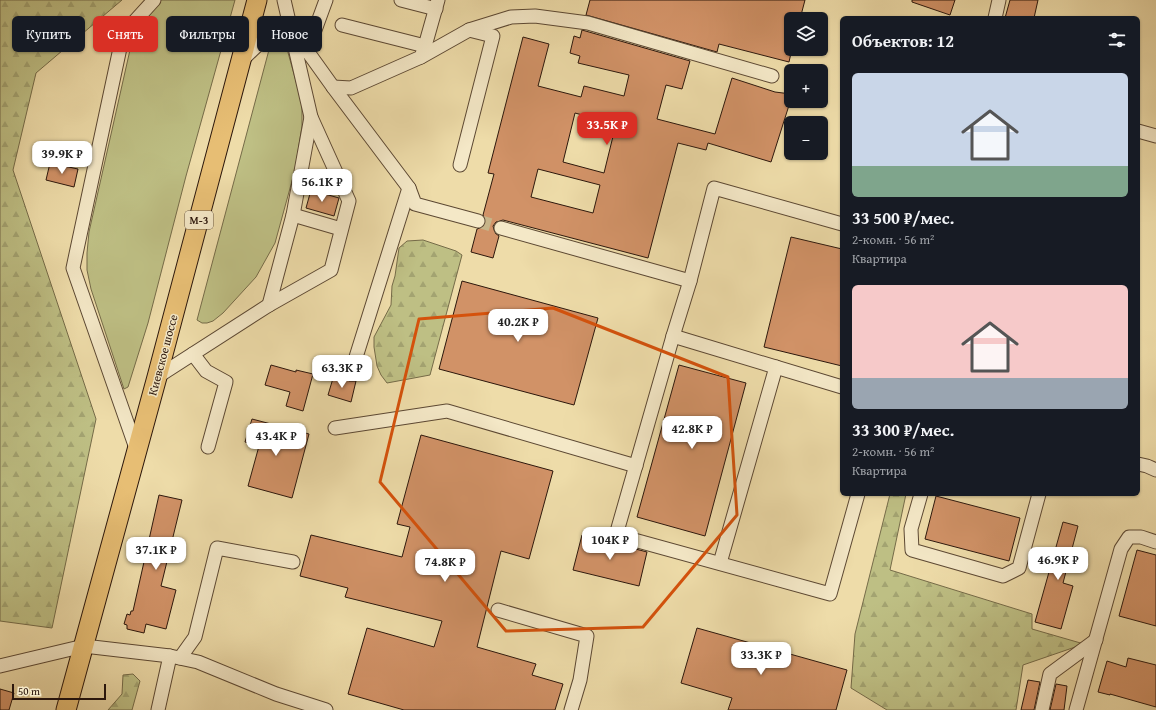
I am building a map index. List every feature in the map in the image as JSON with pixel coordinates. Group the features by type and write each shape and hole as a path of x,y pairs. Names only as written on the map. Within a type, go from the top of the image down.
{"highway":[{"name":"Киевское шоссе","path":"66,710 157,377 257,0"}],"street":[{"path":"136,451 73,268 123,34 154,0"},
{"path":"284,0 288,16"},
{"path":"320,16 326,0"},
{"path":"401,0 437,4 423,51"},
{"path":"995,16 999,0"},
{"path":"333,87 350,88 423,51 469,30 511,17 535,16 588,23 772,76"},
{"path":"342,25 423,51"},
{"path":"460,165 493,36 469,30"},
{"path":"240,62 257,46"},
{"path":"157,377 269,305 331,270 349,201 311,117 296,52"},
{"path":"307,52 408,188 415,204 478,221"},
{"path":"269,305 293,215 311,117"},
{"path":"1140,132 1156,136"},
{"path":"351,373 408,188"},
{"path":"840,223 714,188 690,281 616,535 830,594 857,496"},
{"path":"293,215 341,229"},
{"path":"501,228 690,281"},
{"path":"673,336 840,386"},
{"path":"193,354 206,371 226,382 208,447"},
{"path":"720,563 776,367"},
{"path":"335,428 447,411 636,466"},
{"path":"1140,464 1156,470"},
{"path":"921,496 911,529 912,550 1003,576 1019,568 1038,496"},
{"path":"1076,710 1121,549 1129,537 1141,537 1156,542"},
{"path":"158,710 175,657 195,637 217,548 293,562"},
{"path":"498,610 587,636 580,680 572,710"},
{"path":"1042,710 1050,674 1096,640"},
{"path":"0,666 84,646 175,657 198,662 276,694 326,710"}],"highlighted area":[{"path":"553,308 728,377 737,515 643,627 506,631 380,482 419,319"}],"green space":[{"path":"0,0 122,0 103,16 93,16 93,25 85,31 85,16 12,16 12,52 61,52 36,73 13,170 96,419 52,628 0,621"},
{"path":"161,0 235,0 231,16 166,16 166,52 221,52 186,176 148,323 128,387 124,389 91,289 87,270 87,253 89,232 130,52 158,52 158,16 147,16"},
{"path":"268,52 288,52 302,106 302,126 295,170 275,243 256,277 223,313 213,321 207,323 202,323 197,320"},
{"path":"423,240 456,251 462,255 430,375 387,383 377,366 374,337 391,305 392,286 399,248 407,241"},
{"path":"890,496 906,496 890,570 1032,614 1032,629 1084,644 1023,665 1016,710 887,710 851,688 855,634"},
{"path":"133,674 140,681 132,710 108,710 122,694 123,675"}],"building":[{"path":"590,0 805,0 802,12 784,12 784,56 790,56 789,62 719,44 717,52 586,15"},
{"path":"912,0 955,0 950,15 912,2"},
{"path":"1010,0 1038,0 1034,16 1006,16"},
{"path":"582,30 690,61 682,89 666,85 657,119 715,134 732,78 775,92 784,93 784,108 788,108 786,116 784,116 784,121 771,162 708,143 706,150 678,143 648,258 503,220 496,222 493,226 495,233 499,236 493,258 471,252 477,229 483,227 486,223 486,219 483,215 494,174 488,173 523,37 549,44 538,86 581,97 584,86 624,96 629,75 578,63 580,56 570,53 574,36 580,38","holes":["575,113 616,124 604,173 563,162","538,169 600,185 593,213 531,197"]},
{"path":"50,163 78,169 74,187 46,180"},
{"path":"311,190 339,198 334,216 306,208"},
{"path":"791,237 840,249 840,366 764,347"},
{"path":"462,281 598,318 574,405 439,369"},
{"path":"271,365 296,372 296,370 313,374 303,411 286,406 290,392 265,385"},
{"path":"679,365 746,383 705,536 637,517"},
{"path":"334,375 345,378 349,381 356,381 351,402 328,395"},
{"path":"252,419 309,434 292,498 248,486 259,446 245,442"},
{"path":"421,435 553,471 529,559 501,551 477,647 536,664 532,675 563,684 555,710 404,710 348,694 367,628 434,647 442,621 345,597 348,588 300,576 311,535 402,557 410,527 397,524"},
{"path":"159,495 182,500 161,586 176,590 166,629 146,624 144,633 127,629 127,625 124,624 127,614 130,615 131,611 133,611"},
{"path":"936,496 1020,518 1009,561 925,539"},
{"path":"1063,522 1078,526 1063,583 1073,586 1061,629 1035,622"},
{"path":"582,535 647,552 639,586 573,570"},
{"path":"1137,550 1156,555 1156,626 1119,616"},
{"path":"697,628 847,670 836,710 728,710 732,698 681,683"},
{"path":"1128,658 1156,665 1156,707 1098,692 1107,661 1126,667"},
{"path":"1028,680 1040,682 1034,710 1021,710"},
{"path":"1056,684 1067,686 1064,710 1050,710"},
{"path":"0,689 14,693 9,710 0,710"}],"tunnel":[{"path":"478,221 501,228"}]}
